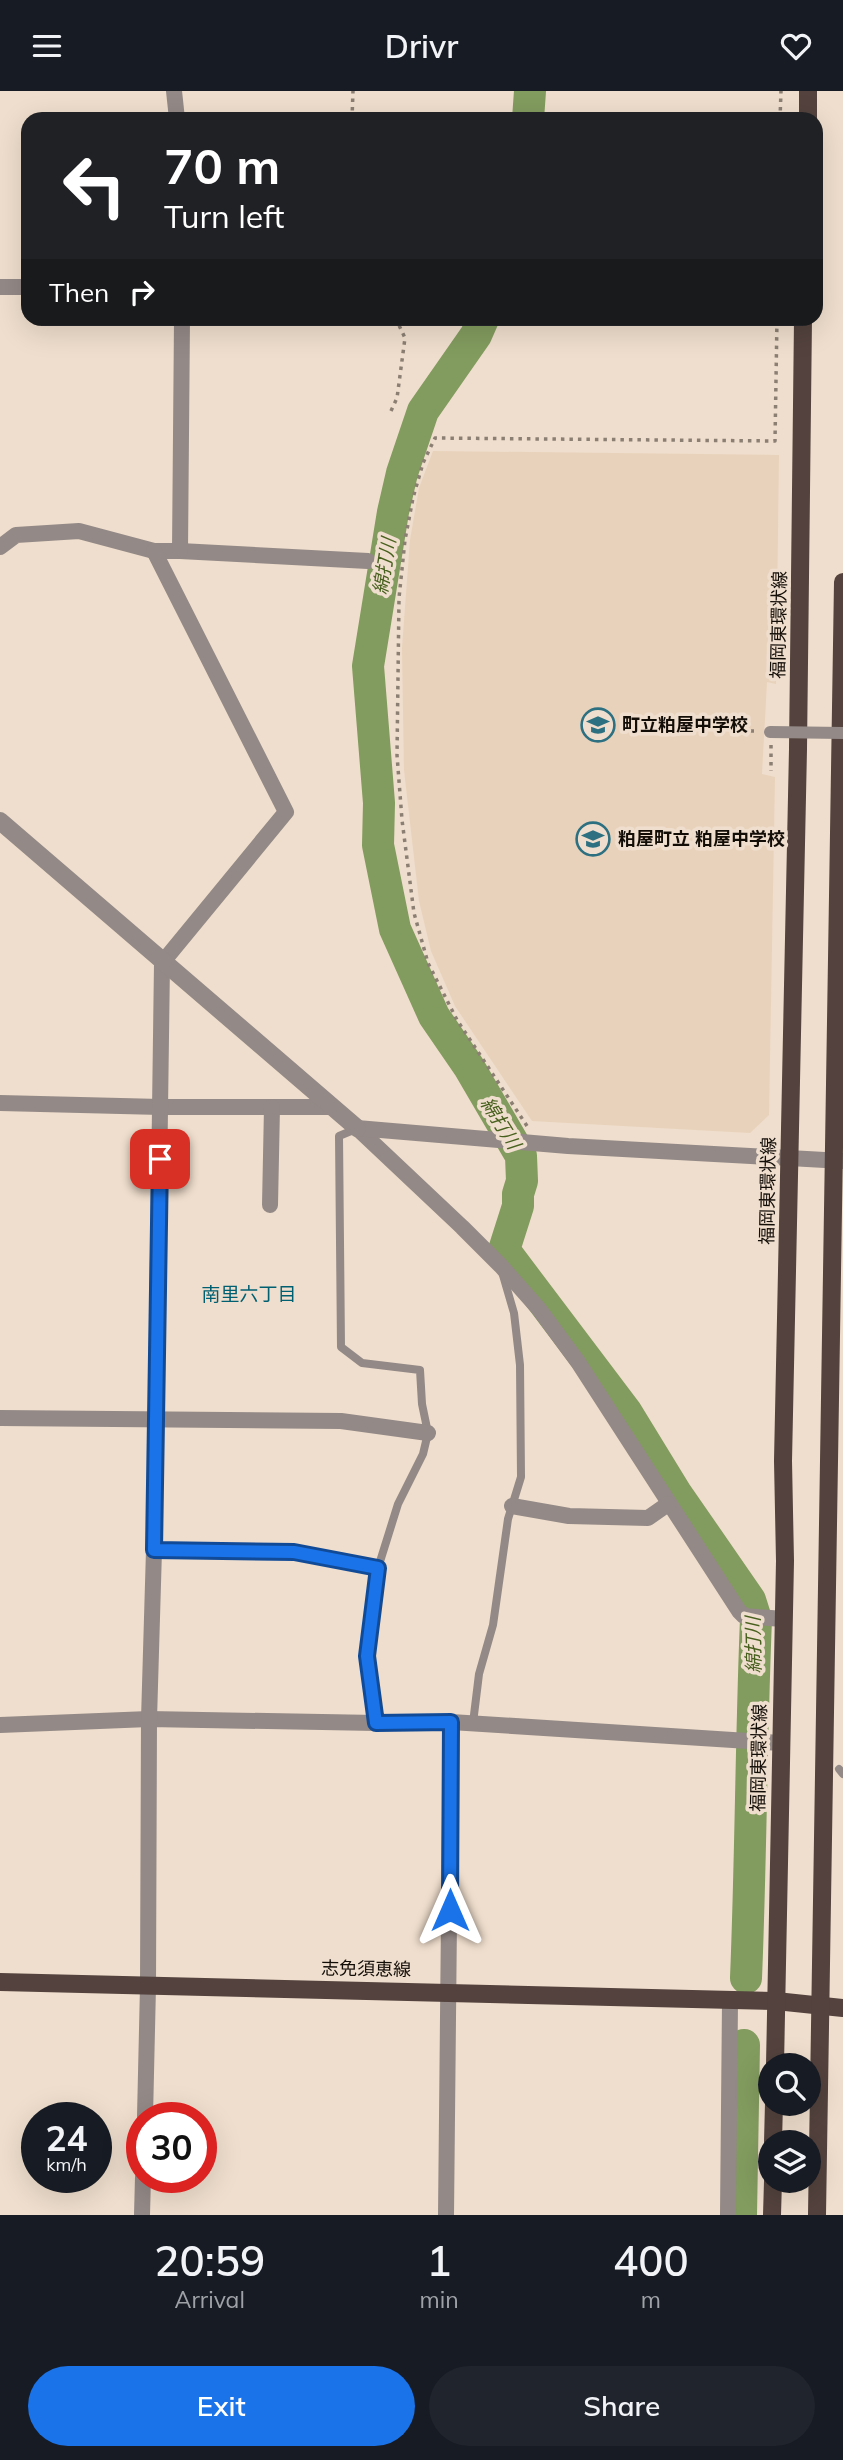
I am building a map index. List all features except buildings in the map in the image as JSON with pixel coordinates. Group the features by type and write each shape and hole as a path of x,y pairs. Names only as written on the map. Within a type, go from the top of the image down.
{"main road":[{"path":"808,91 808,112"},
{"name":"福岡東環状線","path":"774,2053 769,2001 785,1561 783,1461 803,326"},
{"path":"817,2215 825,1654 839,1161 843,582"},
{"name":"志免須恵線","path":"0,1982 450,1991 769,2001"},
{"path":"769,2001 843,2008"},
{"path":"772,2215 773,2193"}],"street":[{"path":"174,91 176,112"},
{"path":"0,287 21,287"},
{"path":"180,551 182,326"},
{"path":"0,547 16,535 79,531 154,551 368,561"},
{"path":"145,2102 162,963 286,812 154,551"},
{"path":"770,732 843,733"},
{"path":"0,821 357,1128 501,1266 539,1309 578,1362 668,1504 744,1616 783,1619"},
{"path":"0,1103 331,1107"},
{"path":"270,1205 272,1107"},
{"path":"357,1128 496,1140 839,1161"},
{"path":"0,1418 341,1421 428,1433"},
{"path":"512,1506 569,1517 648,1518 668,1504"},
{"path":"154,1550 294,1552 378,1568"},
{"path":"0,1724 149,1719 451,1722 780,1743"},
{"path":"446,2215 451,1722"},
{"path":"727,2215 730,2001"},
{"path":"142,2215 143,2193"}],"lane":[{"path":"357,1128 340,1136 341,1347 362,1363 420,1370 422,1405 428,1433 423,1454 398,1504 378,1568 367,1656 376,1723"},
{"path":"474,1723 479,1674 493,1625 508,1519 521,1477 520,1365 514,1313 501,1266"}],"path":[{"path":"352,112 354,91"},
{"path":"780,112 781,91"},
{"path":"391,411 397,398 405,338 399,326"},
{"path":"527,1142 529,1130 457,1020 428,963 414,913 397,755 399,598 405,540 423,463 435,437 775,441 777,326"},
{"path":"770,732 771,771"}],"shaded area":[{"name":"粕屋町立 粕屋中学校","path":"433,451 779,455 776,684 767,682 762,774 775,777 769,1115 750,1133 532,1121 455,1006 431,951 419,901 404,770 402,648 410,540 419,488"}],"waterway":[{"name":"綿打川","path":"528,112 530,91"},
{"name":"綿打川","path":"480,326 423,411 402,473 393,512 368,666 379,803 378,845 395,929 434,1016 469,1067 521,1156 522,1181 518,1206 504,1250 627,1413 676,1493 750,1600 756,1619 746,1978"},
{"name":"綿打川","path":"741,2215 744,2045"}],"place":[{"name":"町立粕屋中学校","path":"598,725"},
{"name":"粕屋町立 粕屋中学校","path":"593,839"}],"district":[{"name":"南里六丁目","path":"249,1294"}],"route":[{"path":"160,1159 154,1550 294,1552 378,1568 367,1656 376,1723 451,1722 450,1910"}]}
